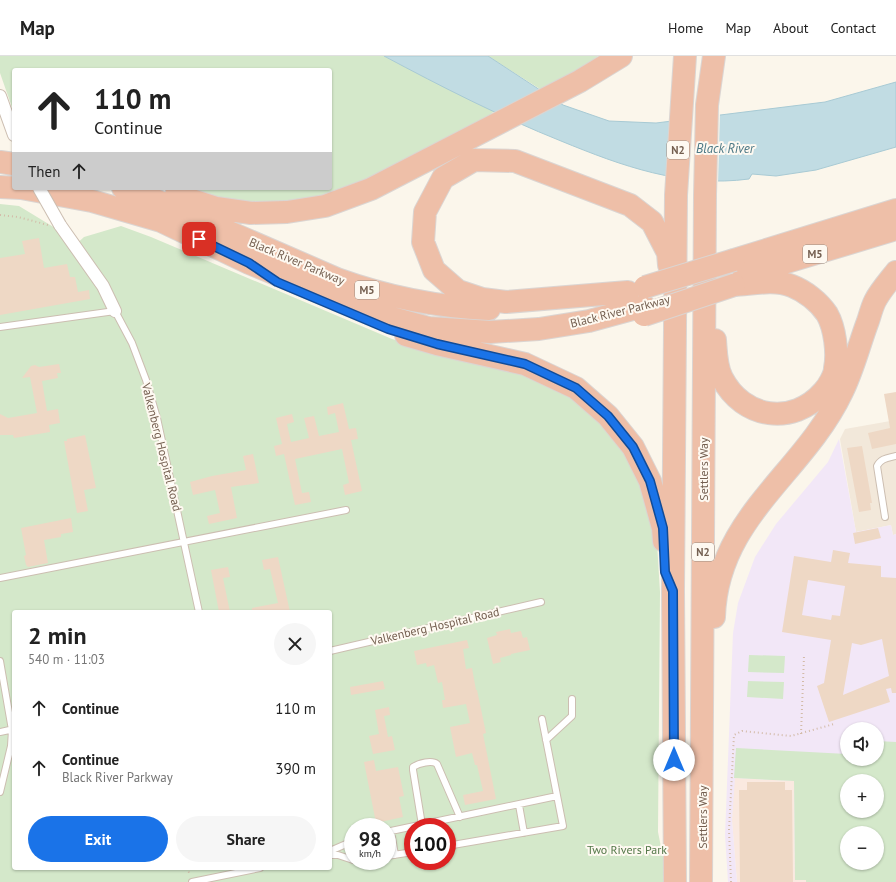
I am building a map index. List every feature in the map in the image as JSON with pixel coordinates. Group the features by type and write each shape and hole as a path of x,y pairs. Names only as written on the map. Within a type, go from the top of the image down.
{"highway":[{"path":"160,190 216,208 251,213 287,212 325,206 371,189 580,81 621,56"},
{"name":"N2","path":"675,882 673,591 676,195 680,104 685,56"},
{"name":"Settlers Way","path":"701,882 705,196 707,105 714,56"},
{"path":"0,161 12,159"},
{"path":"640,300 506,302 482,299 458,291 434,270 423,242 425,212 443,178 474,160 515,160 630,204 652,222 668,254 676,322"},
{"path":"0,161 12,164"},
{"name":"Black River Parkway","path":"0,187 12,188"},
{"name":"Black River Parkway","path":"32,190 92,201 161,221 249,263 374,313 429,328 490,332 539,329 589,321 640,300 896,229"},
{"name":"Black River Parkway","path":"130,190 337,279 371,291 407,300 461,308 516,310 640,300"},
{"name":"Black River Parkway","path":"734,274 896,210"},
{"path":"249,263 277,282 388,329 437,344 525,364 576,388 608,416 633,447 650,481 663,528 665,572 673,591"},
{"path":"702,722 713,647 714,604 725,561 744,523 774,484 817,434 842,392 875,301 896,272"},
{"path":"705,298 715,333 717,358 722,378 734,396 751,408 770,414 792,413 811,404 824,391 836,369 836,341 827,315 809,295 791,286 734,274"}],"street":[{"path":"0,96 12,129"},
{"name":"Valkenberg Hospital Road","path":"40,190 60,225 103,286 115,311"}],"lane":[{"path":"0,327 115,311"},
{"name":"Valkenberg Hospital Road","path":"115,311 132,343 146,380 157,418 199,610"},
{"path":"885,517 877,466 879,462 885,458 896,456"},
{"path":"0,578 346,510"},
{"name":"Valkenberg Hospital Road","path":"332,651 541,602"},
{"path":"0,661 12,724"},
{"path":"546,740 572,716 572,699"},
{"path":"456,844 563,826 542,719"},
{"path":"0,732 12,729"},
{"path":"0,792 12,738"},
{"path":"421,818 413,766 432,762 437,764 460,817"},
{"path":"455,818 557,796"},
{"path":"519,805 524,832"},
{"path":"332,849 344,845"},
{"path":"332,855 344,857"},
{"path":"192,882 250,870"}],"path":[{"path":"0,215 18,217 55,227 60,225"},
{"path":"801,734 804,656"},
{"path":"731,882 728,830 734,735 742,731 791,736 834,724"}],"shaded area":[{"path":"896,420 896,534 893,535 891,525 856,532 840,439 845,429"},
{"path":"839,439 856,532 891,525 893,535 896,534 896,882 806,882 806,880 795,880 794,781 735,778 732,820 737,882 728,882 725,835 733,633 738,603 755,557 776,524 828,462"},
{"path":"734,778 794,781 795,880 806,880 806,882 737,882 732,820"}],"green space":[{"path":"0,56 384,56 494,111 482,124 347,192 273,205 216,199 187,190 332,190 332,68 12,68 12,107 0,73"},
{"path":"488,56 598,56 573,76 540,89"},
{"name":"Two Rivers Park","path":"0,204 19,206 60,231 72,248 84,237 121,226 151,237 392,339 494,364 566,390 606,424 640,477 657,543 660,592 658,832 668,882 0,882"},
{"path":"749,655 785,656 784,673 748,672"},
{"path":"748,681 784,682 783,699 747,697"},
{"path":"884,741 896,742 896,882 806,882 806,880 795,880 794,781 734,778 736,748 840,754 840,766 884,766"}],"water":[{"name":"Black River","path":"384,56 488,56 563,105 609,121 656,123 825,102 896,82 896,147 816,170 776,176 752,174 749,179 724,181 676,178 653,173 607,159 539,132 472,101"}],"pier":[{"path":"720,112 718,184 675,180 671,119"}],"building":[{"path":"39,238 44,268 67,264 70,277 75,277 78,292 89,290 90,299 0,315 0,258 25,254 22,241"},
{"path":"59,364 61,373 57,373 58,378 42,381 47,411 58,409 60,423 49,425 50,432 14,438 13,435 0,435 0,414 8,418 37,413 30,377 22,378 31,366 35,365 39,367"},
{"path":"896,392 896,444 872,449 868,433 890,428 884,394"},
{"path":"343,403 349,429 356,428 358,439 351,440 362,491 345,495 343,485 349,483 342,449 295,459 302,493 309,492 311,502 295,505 284,454 276,456 274,446 282,444 276,418 292,414 294,422 287,424 291,442 309,438 304,418 314,416 319,436 339,432 335,413 328,415 327,407"},
{"path":"85,435 96,488 84,490 88,511 77,513 64,441"},
{"path":"862,446 872,503 870,503 871,510 859,512 847,448"},
{"path":"253,454 259,483 231,487 237,518 209,524 207,516 220,513 215,490 193,495 190,482 212,476 246,470 243,456"},
{"path":"71,518 73,532 61,534 61,537 44,540 48,563 28,567 24,556 26,555 21,528"},
{"path":"878,528 881,538 855,544 853,533"},
{"path":"833,550 850,553 848,563 881,566 881,577 896,578 896,693 892,693 891,688 886,689 890,702 829,722 817,686 824,683 831,640 782,632 794,556 831,562","holes":["808,580 845,586 840,616 832,615 831,620 802,615","882,639 889,676 843,695 852,643 861,645"]},
{"path":"278,557 290,610 252,610 252,608 278,603 270,569 264,570 262,560"},
{"path":"228,567 230,577 223,578 230,610 219,610 211,570"},
{"path":"510,629 511,633 521,631 523,638 527,637 530,650 500,658 501,662 493,664 487,638 497,635 496,632"},
{"path":"467,640 469,648 463,649 466,669 472,668 486,733 483,734 496,799 465,805 463,795 483,791 477,765 475,765 472,753 456,757 450,727 470,723 466,704 443,708 442,700 445,700 442,682 438,683 434,665 427,667 426,663 417,665 414,651"},
{"path":"383,681 385,689 351,695 350,687"},
{"path":"389,707 390,715 384,716 388,737 392,736 395,750 373,754 369,736 379,734 375,710"},
{"path":"374,760 376,771 398,767 404,796 399,797 403,817 396,819 375,818 364,762"},
{"path":"747,782 785,782 785,790 792,790 793,882 740,882 739,790 747,790"}],"route":[{"path":"199,239 249,263 277,282 388,329 437,344 525,364 576,388 608,416 633,447 650,481 663,528 665,572 673,591 674,760"}]}
